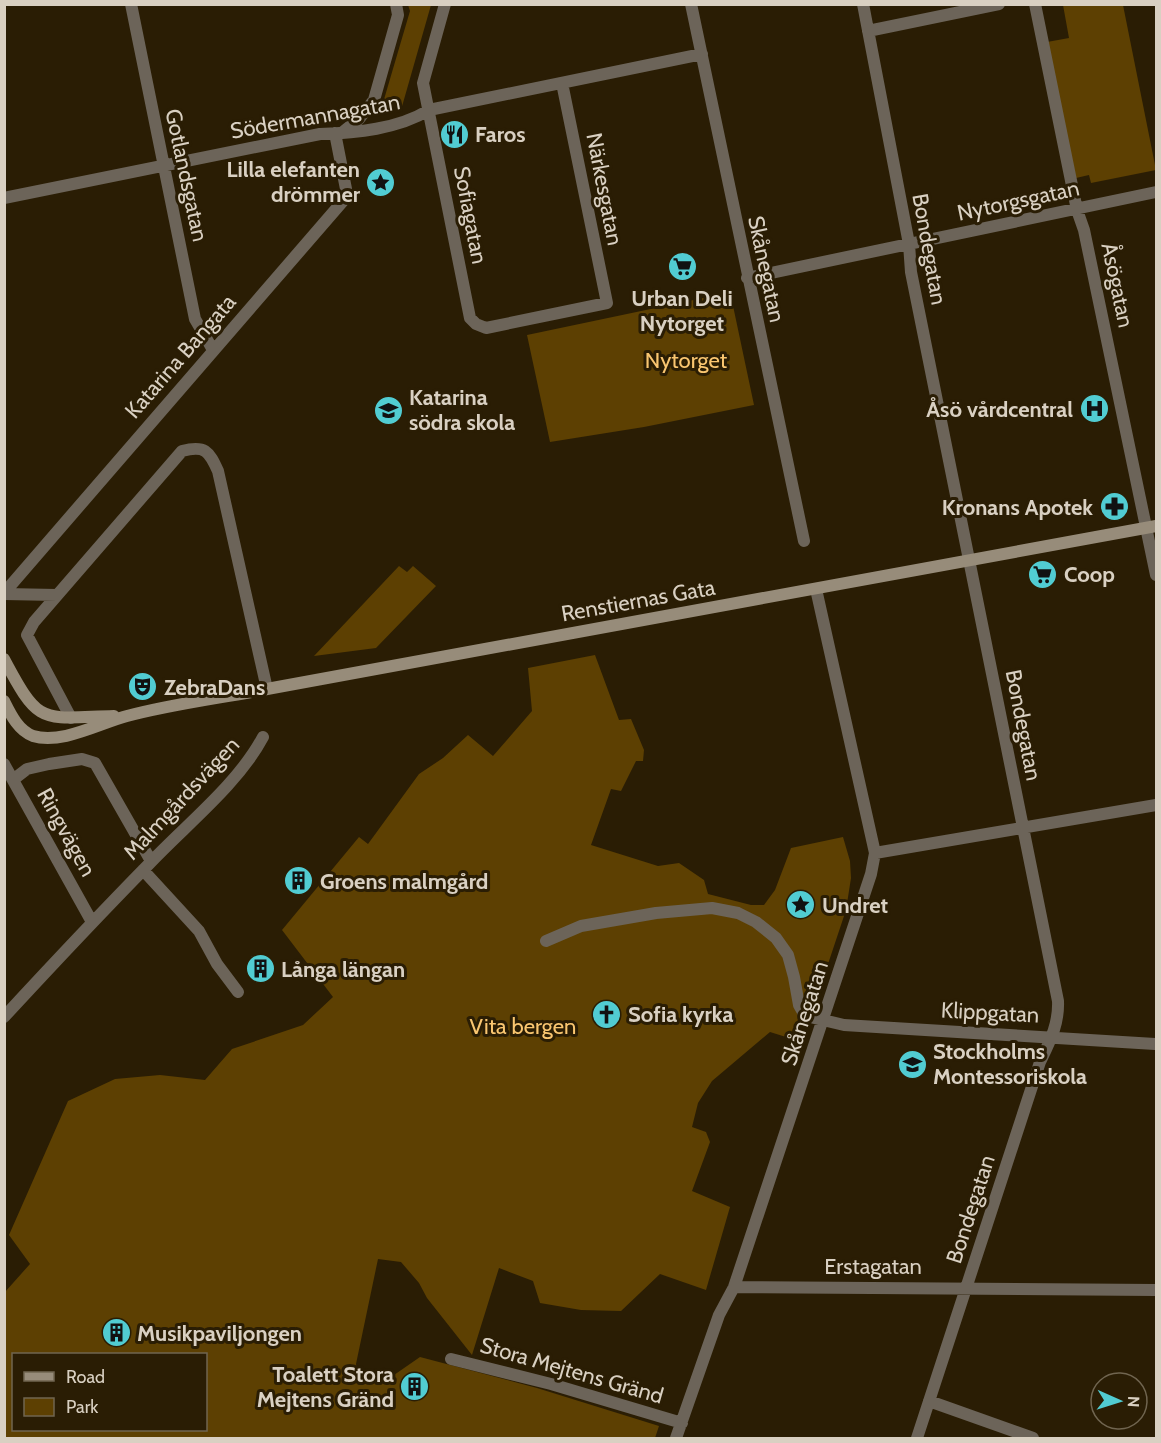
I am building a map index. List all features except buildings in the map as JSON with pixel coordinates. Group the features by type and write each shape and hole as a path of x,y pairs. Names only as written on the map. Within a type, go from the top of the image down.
{"street":[{"name":"Gotlandsgatan","path":"131,4 195,319 213,350"},
{"path":"338,133 359,119 374,100 398,15 396,4"},
{"path":"429,110 423,83 445,4"},
{"name":"Skånegatan","path":"691,4 804,541"},
{"name":"Bondegatan","path":"863,4 909,244 911,272 1059,1014 1040,1062 917,1438"},
{"path":"868,31 999,4"},
{"name":"Åsögatan","path":"1035,4 1077,210 1087,240 1152,527 1156,575"},
{"name":"Södermannagatan","path":"4,198 320,134 405,121 414,119 429,110 702,54"},
{"name":"Närkesgatan","path":"476,324 486,328 607,303 562,83"},
{"name":"Sofiagatan","path":"429,110 470,318 476,324"},
{"name":"Katarina Bangata","path":"4,593 343,201 346,189 338,133"},
{"name":"Nytorgsgatan","path":"747,278 1156,192"},
{"path":"75,718 27,635 34,622 183,451 194,448 210,454 219,471 267,689"},
{"name":"Renstiernas Gata","path":"46,737 64,736 127,716 267,689 1152,527"},
{"name":"Skånegatan","path":"676,1438 719,1315 734,1287 824,1021 871,874 875,853 816,589"},
{"name":"Katarina Bangata","path":"4,593 57,595"},
{"path":"4,659 34,708 51,717 75,718"},
{"path":"4,701 14,720 33,735 46,737 67,728 75,718"},
{"name":"Renstiernas Gata","path":"75,718 127,716"},
{"name":"Malmgårdsvägen","path":"4,1017 92,922 176,838 252,757 263,737"},
{"name":"Ringvägen","path":"92,922 14,779 27,769 50,764 82,759 95,763 147,866"},
{"path":"4,764 14,779"},
{"path":"875,853 1156,805"},
{"path":"147,866 199,932 217,964 238,992"},
{"path":"546,941 581,926 656,913 712,908 738,913 756,922 776,938 788,956 799,1005 803,1012 810,1017 824,1021"},
{"name":"Klippgatan","path":"824,1021 844,1025 1155,1044"},
{"name":"Erstagatan","path":"734,1287 1156,1290"},
{"name":"Stora Mejtens Gränd","path":"451,1359 551,1384 682,1423"},
{"path":"929,1401 1033,1438"}],"green space":[{"path":"408,5 431,5 401,110 380,113 410,11"},
{"path":"1063,5 1123,5 1156,170 1091,183 1089,175 1076,178 1047,42 1069,38"},
{"name":"Nytorget","path":"722,294 732,301 754,405 644,427 550,442 527,335"},
{"path":"399,566 407,572 413,566 436,586 376,648 314,656"},
{"name":"Vita bergen","path":"595,655 619,720 631,719 644,750 643,761 636,761 621,791 611,789 591,845 658,866 679,863 704,880 708,894 751,905 764,905 775,890 791,848 843,837 850,861 851,878 846,910 802,1042 770,1032 712,1081 698,1103 692,1127 706,1132 710,1142 692,1191 730,1207 706,1290 660,1274 621,1311 581,1310 540,1303 533,1281 499,1268 472,1355 401,1262 378,1259 356,1364 359,1380 370,1384 394,1375 420,1357 537,1388 659,1426 655,1438 5,1438 5,1292 30,1264 9,1235 68,1101 115,1079 160,1075 205,1080 232,1049 303,1025 333,997 282,930 359,837 368,844 419,774 443,758 468,735 493,756 532,711 528,668"}],"place":[{"name":"Faros","path":"454,134"},
{"name":"Lilla elefanten drömmer","path":"381,182"},
{"name":"Urban Deli Nytorget","path":"682,266"},
{"name":"Åsö vårdcentral","path":"1094,409"},
{"name":"Katarina södra skola","path":"388,410"},
{"name":"Kronans Apotek","path":"1114,507"},
{"name":"Coop","path":"1043,574"},
{"name":"ZebraDans","path":"143,687"},
{"name":"Groens malmgård","path":"299,881"},
{"name":"Undret","path":"801,905"},
{"name":"Långa längan","path":"260,969"},
{"name":"Sofia kyrka","path":"607,1014"},
{"name":"Stockholms Montessoriskola","path":"912,1064"},
{"name":"Musikpaviljongen","path":"116,1333"},
{"name":"Toalett Stora Mejtens Gränd","path":"415,1387"}]}
